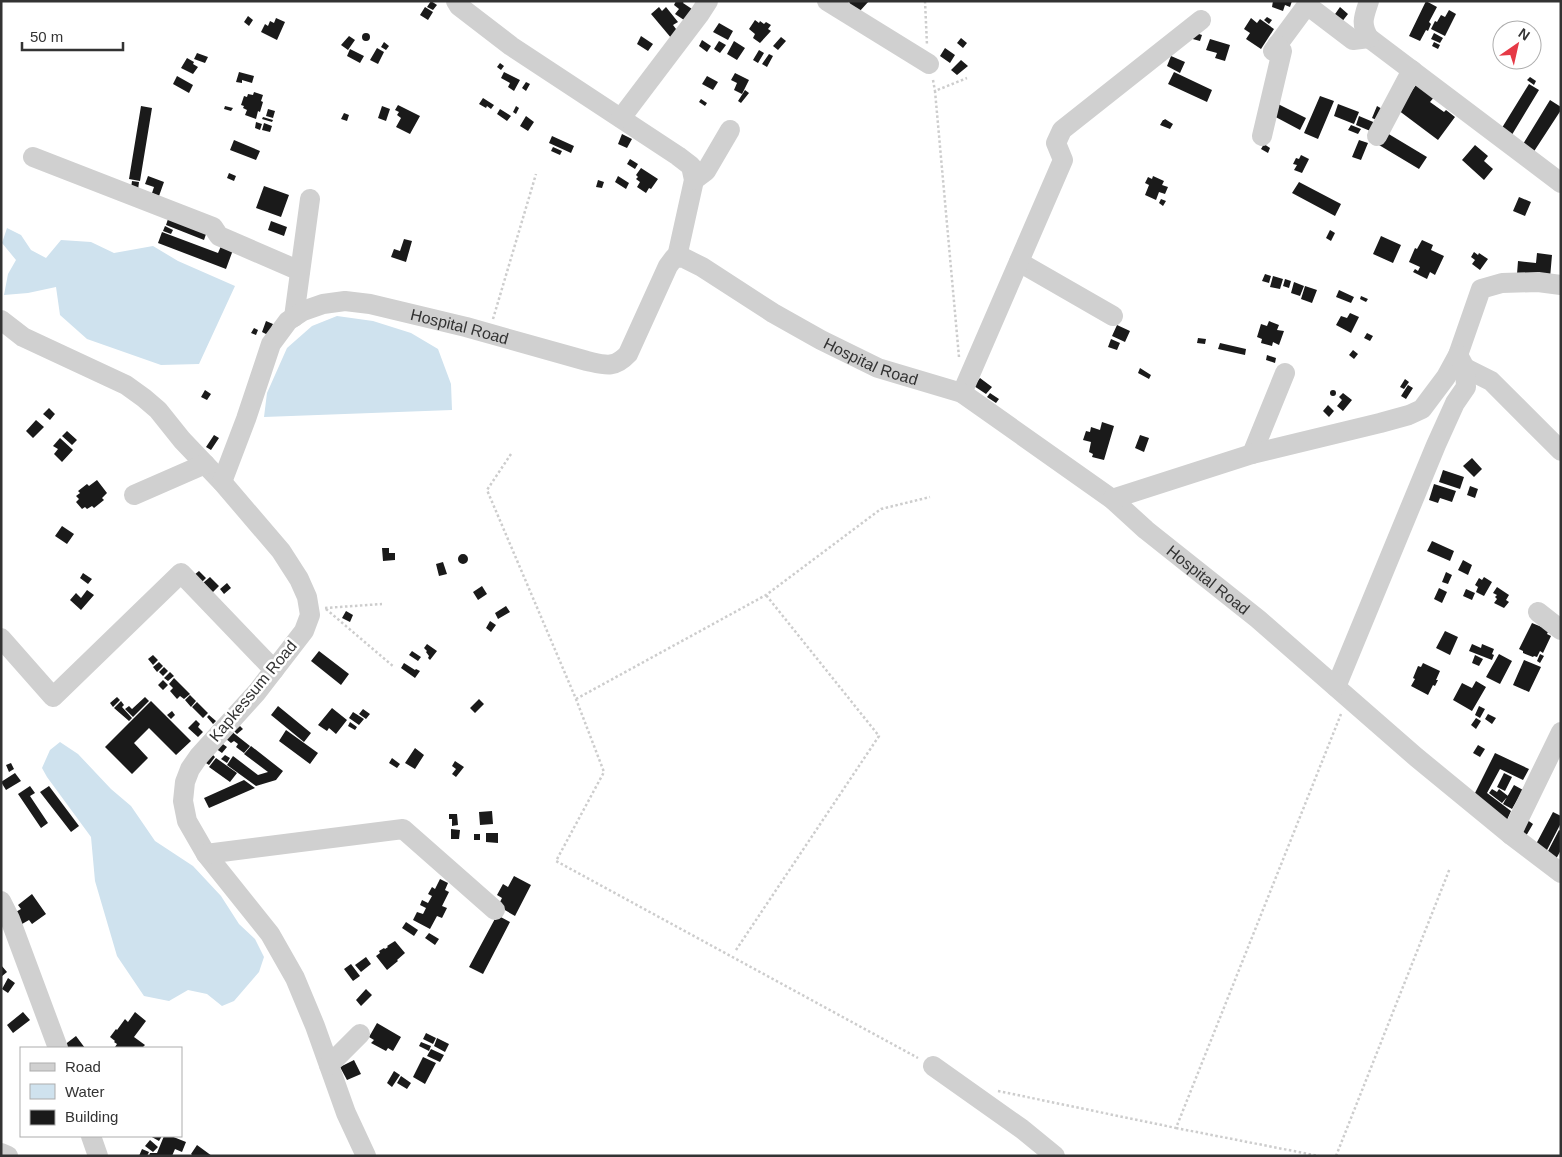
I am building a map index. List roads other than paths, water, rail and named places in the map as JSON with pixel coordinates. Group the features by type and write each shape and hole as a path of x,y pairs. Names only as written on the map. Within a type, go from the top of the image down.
{"street":[{"path":"456,1 459,6 511,46 688,163 693,170 694,180 677,257"},
{"path":"621,118 708,1"},
{"path":"827,1 928,64"},
{"path":"1369,1 1364,17 1363,29 1369,38 1561,183"},
{"path":"1262,136 1282,51 1275,48 1307,5 1353,40 1369,38"},
{"path":"962,393 1063,160 1056,143 1062,130 1201,20"},
{"path":"1377,136 1412,70"},
{"path":"694,180 706,171 730,130"},
{"path":"33,158 213,227 219,236 300,270"},
{"path":"294,317 310,199"},
{"name":"Hospital Road","path":"222,482 246,419 271,344 288,321 303,311 323,304 344,301 370,304 489,333 587,361 606,365 616,364 628,354 668,266 674,258 684,258 702,267 773,313 878,368 962,393 1112,499 1146,530 1258,619 1416,756 1561,873"},
{"path":"1019,262 1113,316"},
{"path":"1342,691 1440,436 1455,403 1466,387 1461,362 1481,289 1502,283 1538,282 1561,285"},
{"name":"Kapkessum Road","path":"6,329 126,386 158,410 182,440 222,482 281,551 300,578 307,597 317,608 310,615 304,631 257,692 199,756 190,769 185,782 184,801 187,821 206,854 270,934 295,978 315,1026 346,1113 366,1156"},
{"path":"1461,362 1492,381 1561,451"},
{"path":"1112,499 1252,454 1387,421 1422,410 1441,384 1461,362"},
{"path":"1252,454 1285,373"},
{"path":"134,495 205,464"},
{"path":"1,638 53,697 181,574 274,670"},
{"path":"1538,612 1561,630"},
{"path":"1511,834 1561,732"},
{"path":"206,854 403,829 494,910"},
{"path":"1,901 10,919 58,1047"},
{"path":"328,1065 360,1034"},
{"path":"933,1066 1022,1129 1055,1156"},
{"path":"91,1137 98,1156"},
{"path":"1,1153 8,1156"}],"water":[{"path":"7,228 21,235 31,250 46,258 61,240 91,242 114,253 153,246 178,261 235,286 199,364 161,365 87,339 60,315 56,287 28,293 4,295 8,274 16,260 2,243"},
{"path":"337,316 373,321 411,333 438,349 451,384 452,410 264,417 267,393 287,348 312,326"},
{"path":"60,742 78,754 111,789 131,806 155,841 193,866 221,896 239,924 255,939 264,957 259,972 234,1001 222,1006 207,994 188,990 169,1001 144,996 117,956 95,881 91,837 42,768 50,750"}]}
